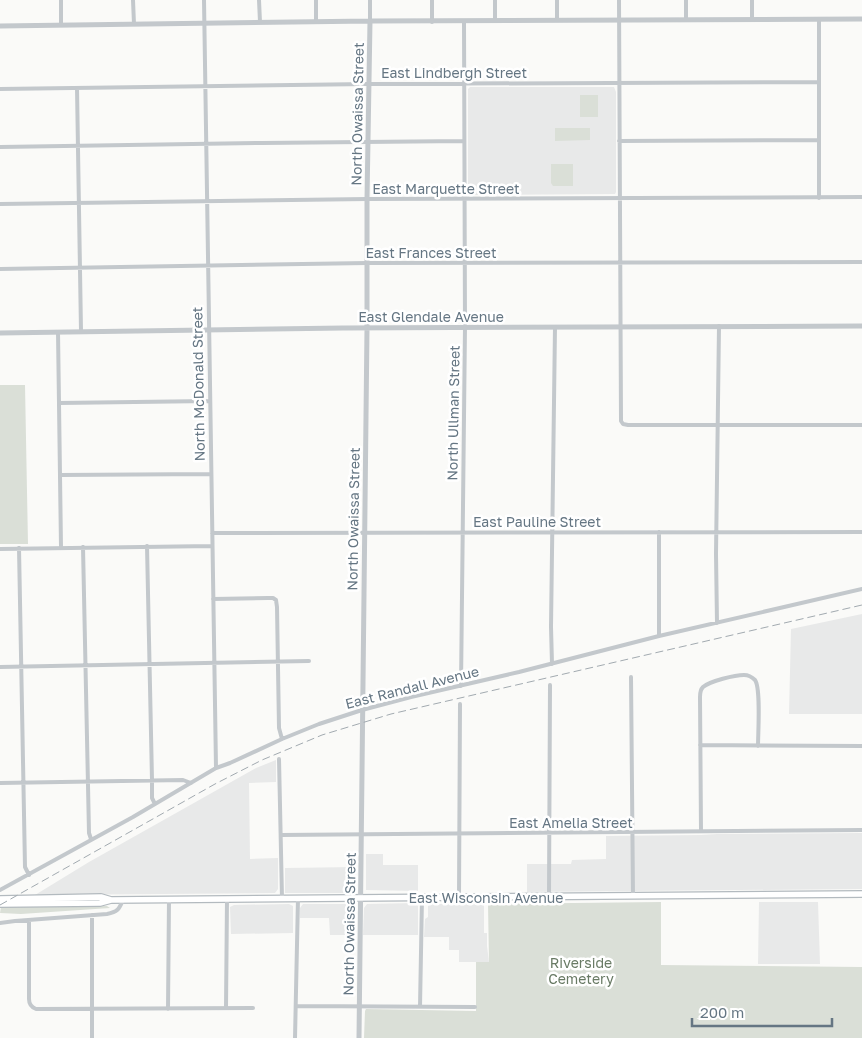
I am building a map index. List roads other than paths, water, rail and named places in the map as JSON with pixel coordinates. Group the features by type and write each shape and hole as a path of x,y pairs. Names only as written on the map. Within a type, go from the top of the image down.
{"main road":[{"name":"East Wisconsin Avenue","path":"0,904 100,903 111,900 169,899 853,894 862,892"},
{"name":"East Wisconsin Avenue","path":"0,899 101,897 111,900"}],"street":[{"path":"61,0 61,25"},
{"path":"133,0 134,24"},
{"name":"North McDonald Street","path":"204,0 216,768"},
{"path":"259,0 260,22"},
{"path":"316,0 316,22"},
{"name":"North Owaissa Street","path":"359,1038 370,0"},
{"path":"432,0 432,22"},
{"path":"494,0 495,21"},
{"path":"557,0 557,20"},
{"path":"620,0 621,421 623,424 628,425 862,425"},
{"path":"686,0 686,20"},
{"path":"752,0 752,20"},
{"path":"0,26 260,22 862,19"},
{"path":"819,20 819,198"},
{"name":"North Ullman Street","path":"461,686 465,327 464,21"},
{"name":"East Lindbergh Street","path":"0,89 464,83 819,82"},
{"path":"77,88 81,331"},
{"path":"619,141 819,140"},
{"path":"0,147 464,141"},
{"name":"East Marquette Street","path":"0,204 367,199 862,197"},
{"name":"East Frances Street","path":"0,269 367,263 862,262"},
{"path":"717,623 716,532 719,326"},
{"name":"East Glendale Avenue","path":"0,333 465,327 862,326"},
{"path":"552,664 555,327"},
{"path":"58,332 61,547"},
{"path":"59,404 210,401"},
{"path":"60,475 211,474"},
{"path":"659,532 659,636"},
{"name":"East Pauline Street","path":"212,533 862,532"},
{"path":"147,546 152,798 155,804"},
{"path":"0,549 212,546"},
{"path":"82,547 88,833 91,839"},
{"path":"19,548 25,867 29,875"},
{"name":"East Randall Avenue","path":"0,890 216,768 319,724 362,710 659,636 862,589"},
{"path":"213,599 275,598 277,601 279,728 282,739"},
{"path":"0,667 309,661"},
{"path":"701,831 700,698 702,689 705,686 715,681 747,675 754,679 757,685 758,746"},
{"path":"631,677 633,896"},
{"path":"549,896 550,685"},
{"path":"459,897 460,704"},
{"path":"700,745 862,746"},
{"path":"279,758 282,898"},
{"path":"0,783 183,780 191,783"},
{"name":"East Amelia Street","path":"281,835 862,830"},
{"path":"420,1007 422,897"},
{"path":"295,1038 298,898"},
{"path":"168,1009 169,899"},
{"path":"226,1008 227,899"},
{"path":"0,923 107,914 120,909 123,900"},
{"path":"92,915 92,1038"},
{"path":"29,920 29,1003 32,1007 39,1010 253,1008"},
{"path":"296,1006 475,1007"}],"railway":[{"path":"0,905 215,784 262,760 322,735 391,714 862,605"}],"park label":[{"name":"Riverside Cemetery","path":"581,970"}]}
